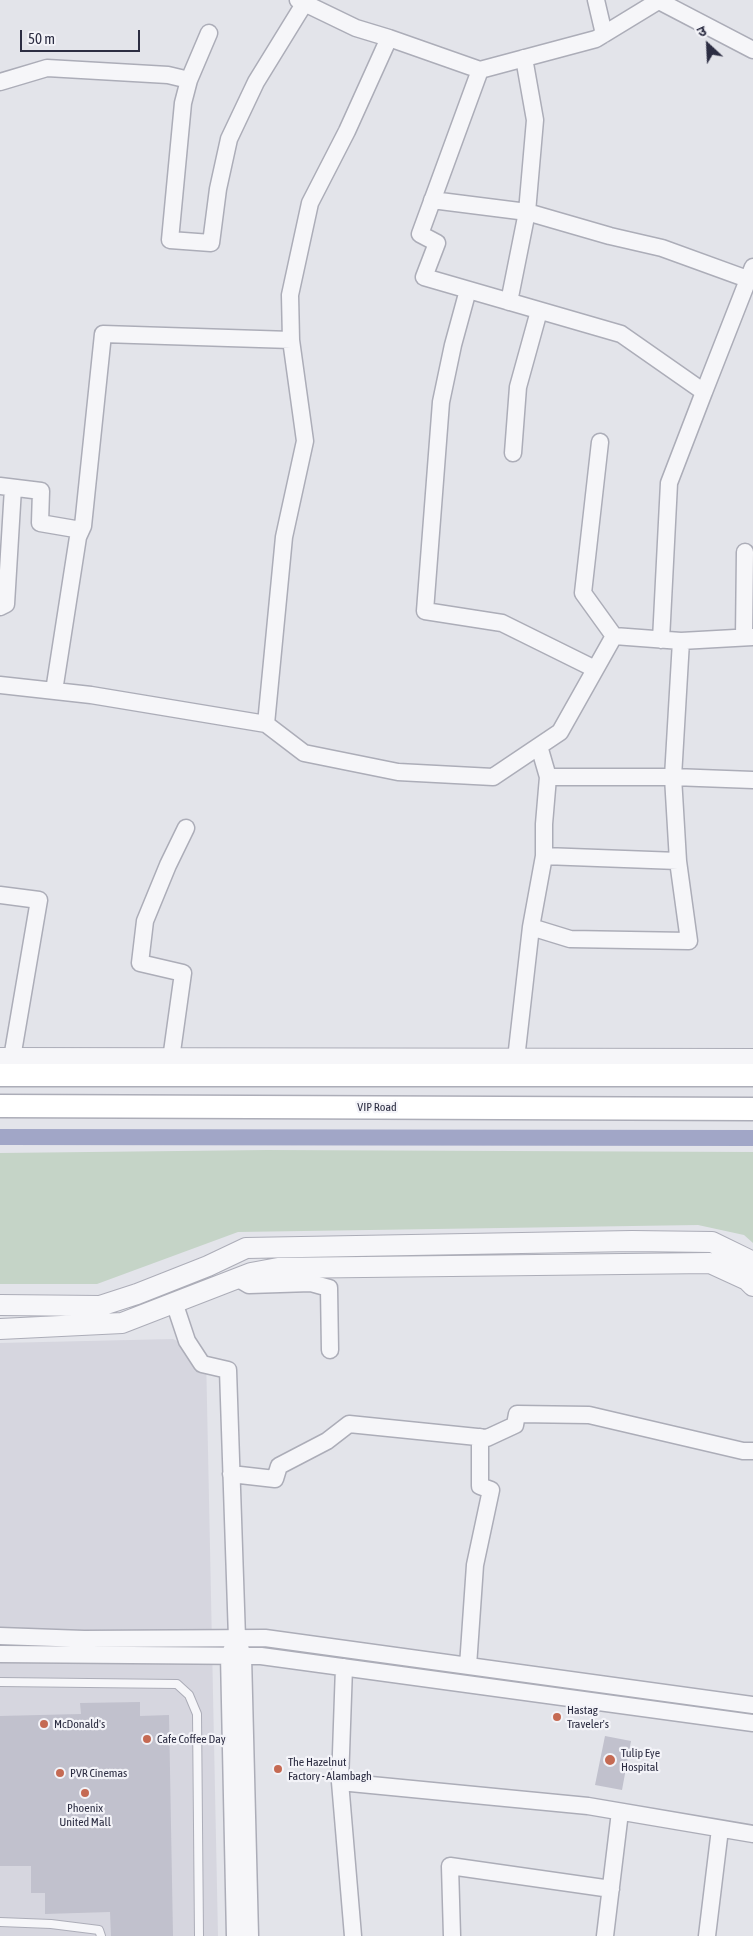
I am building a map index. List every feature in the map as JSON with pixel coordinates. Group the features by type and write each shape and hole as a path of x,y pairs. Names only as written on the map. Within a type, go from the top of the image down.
{"main road":[{"path":"4,1064 753,1076"},
{"name":"VIP Road","path":"0,1106 753,1109"}],"street":[{"path":"596,0 604,34"},
{"path":"209,33 189,80 183,103 170,240 211,243 218,189 230,139 256,82 301,2 356,28 480,70 596,38 659,0 753,50"},
{"path":"266,724 284,538 305,441 291,340 290,295 310,203 347,131 389,38"},
{"path":"509,302 527,212 535,120 524,58"},
{"path":"0,82 47,68 168,75 189,80"},
{"path":"480,70 420,234 436,243 424,277 621,334 704,392"},
{"path":"432,200 527,212 610,236 662,248 751,276 669,483 661,640"},
{"path":"468,290 453,345 441,402 425,611 502,622 595,669"},
{"path":"513,453 518,387 539,311"},
{"path":"54,691 78,537 83,526 103,334 291,340"},
{"path":"600,442 583,593 614,636 681,642 749,637 745,552"},
{"path":"0,607 6,604 6,488 41,491 40,523 81,530"},
{"path":"0,685 91,695 266,724 304,753 398,772 493,777 560,732 614,636"},
{"path":"531,927 570,939 689,941 678,861 673,777 681,642"},
{"path":"516,1059 531,927 544,856 544,824 548,777 539,746"},
{"path":"548,777 673,777 753,780"},
{"path":"171,1058 183,973 140,963 145,921 168,865 186,828"},
{"path":"544,856 678,861"},
{"path":"0,896 39,900 4,1064 171,1058 253,1067 516,1059 753,1058"},
{"path":"0,1305 100,1306 137,1294 208,1266 246,1248 632,1241 712,1242 753,1262"},
{"path":"0,1329 122,1323 251,1273 278,1268 710,1263 747,1280 753,1286"},
{"path":"208,1266 216,1286"},
{"path":"237,1278 249,1285 311,1283 329,1288 330,1350"},
{"path":"174,1302 187,1342 202,1364 228,1370 237,1638 235,1936"},
{"path":"232,1474 275,1479 279,1466 327,1441 349,1424 487,1438 515,1425 517,1414 589,1415 743,1451 753,1451"},
{"path":"468,1666 475,1565 491,1490 480,1486 480,1437"},
{"path":"0,1636 84,1639 265,1638 753,1705"},
{"path":"0,1654 261,1656 753,1723"},
{"path":"236,1656 250,1936"},
{"path":"344,1667 340,1782 353,1936"},
{"path":"340,1782 588,1806 753,1834"},
{"path":"605,1936 620,1812"},
{"path":"707,1936 720,1829"},
{"path":"452,1936 450,1866 611,1889"}],"lane":[{"path":"0,1682 177,1684 189,1695 197,1714 199,1936"},
{"path":"0,1922 51,1924 99,1930 101,1936"}],"shaded area":[{"path":"173,1339 206,1354 218,1936 0,1936 0,1343"}],"green space":[{"path":"267,1150 753,1152 753,1243 744,1235 698,1225 238,1232 97,1284 0,1284 0,1153"}],"building":[{"name":"Phoenix United Mall","path":"140,1702 140,1716 169,1715 173,1936 111,1936 110,1912 45,1914 45,1893 31,1893 31,1866 0,1866 0,1716 81,1714 80,1703"},
{"path":"605,1736 631,1741 622,1790 595,1785"}],"waterway":[{"path":"0,1137 753,1138"}],"place":[{"name":"Hastag Traveler's","path":"557,1717"},
{"name":"McDonald's","path":"44,1724"},
{"name":"Cafe Coffee Day","path":"147,1739"},
{"name":"Tulip Eye Hospital","path":"610,1760"},
{"name":"The Hazelnut Factory - Alambagh","path":"278,1769"},
{"name":"PVR Cinemas","path":"60,1773"},
{"name":"Phoenix United Mall","path":"85,1793"}]}
